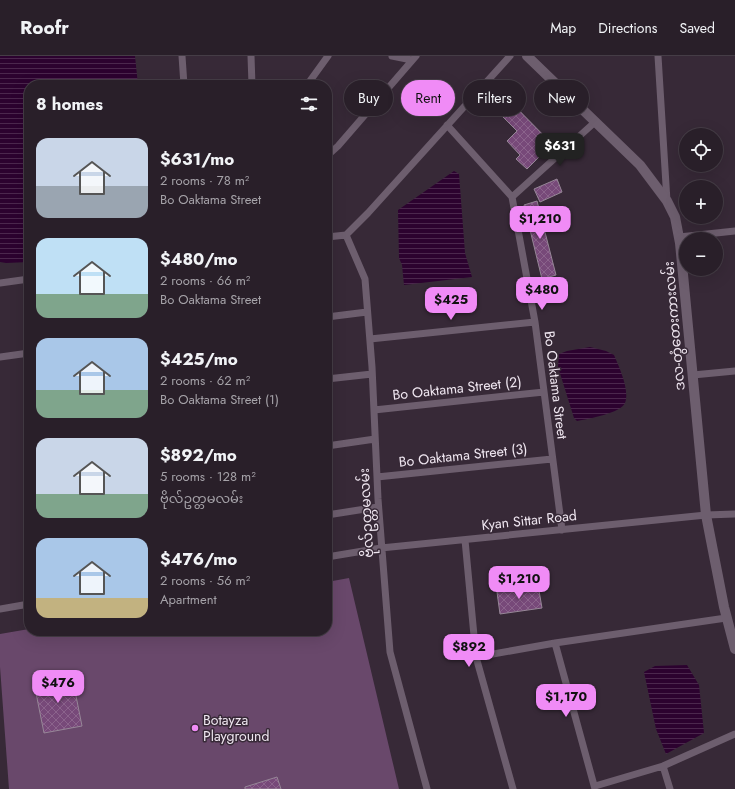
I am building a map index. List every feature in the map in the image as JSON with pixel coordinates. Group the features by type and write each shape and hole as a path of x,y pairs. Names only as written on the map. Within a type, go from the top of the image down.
{"main road":[{"name":"ဒလ-တွံတေးကားလမ်း","path":"527,56 640,166 667,201 675,217 679,237"},
{"name":"ဒလ-တွံတေးကားလမ်း","path":"683,276 706,515 726,618 735,649"}],"street":[{"path":"182,56 184,80"},
{"path":"251,56 252,80"},
{"path":"311,80 328,56"},
{"path":"392,56 414,58"},
{"path":"332,236 346,235 368,213 510,56"},
{"path":"658,56 667,201"},
{"path":"332,151 414,58"},
{"path":"447,125 512,198 595,122"},
{"name":"Bo Oaktama Street","path":"512,198 534,322 562,530"},
{"path":"723,232 735,231"},
{"name":"ဗိုလ်ဥတ္တမလမ်း","path":"346,235 365,279 372,374 378,507 390,652 427,789"},
{"path":"0,283 24,280"},
{"path":"332,316 368,312"},
{"path":"370,339 534,322"},
{"path":"0,357 24,355"},
{"path":"693,375 735,371"},
{"path":"332,378 372,374"},
{"name":"Bo Oaktama Street (2)","path":"374,410 544,392"},
{"path":"332,445 375,439"},
{"name":"Bo Oaktama Street (3)","path":"377,477 552,459"},
{"path":"332,514 378,507"},
{"name":"Kyan Sittar Road","path":"332,556 381,548 706,515 735,514"},
{"path":"465,540 476,657 513,789"},
{"path":"0,609 24,605"},
{"path":"476,657 555,643 726,618"},
{"path":"555,643 595,788 663,766 735,734"},
{"path":"663,766 670,789"}],"shaded area":[{"path":"0,56 135,56 137,80 24,80 24,262 0,262"},
{"path":"454,171 459,174 465,253 472,277 404,285 402,265 399,258 398,210"},
{"path":"590,347 606,351 614,355 625,385 626,398 622,407 611,413 577,421 574,418 558,367 559,354"},
{"name":"Botayza Playground","path":"349,578 399,789 9,789 0,667 0,634 24,630 24,636 332,636 332,581"},
{"path":"687,665 699,685 704,733 666,754 656,729 644,672 655,666"}],"building":[{"path":"502,116 525,116 556,148 545,158 541,155 527,169 516,159 520,155 507,141 517,131"},
{"path":"557,179 562,192 540,202 534,189"},
{"path":"537,201 556,275 542,279 524,205"},
{"path":"538,585 542,608 500,614 497,592"},
{"path":"72,676 82,726 44,733 34,683"},
{"path":"277,777 281,789 245,789 245,787"}],"place":[{"name":"Botayza Playground","path":"195,728"}]}
